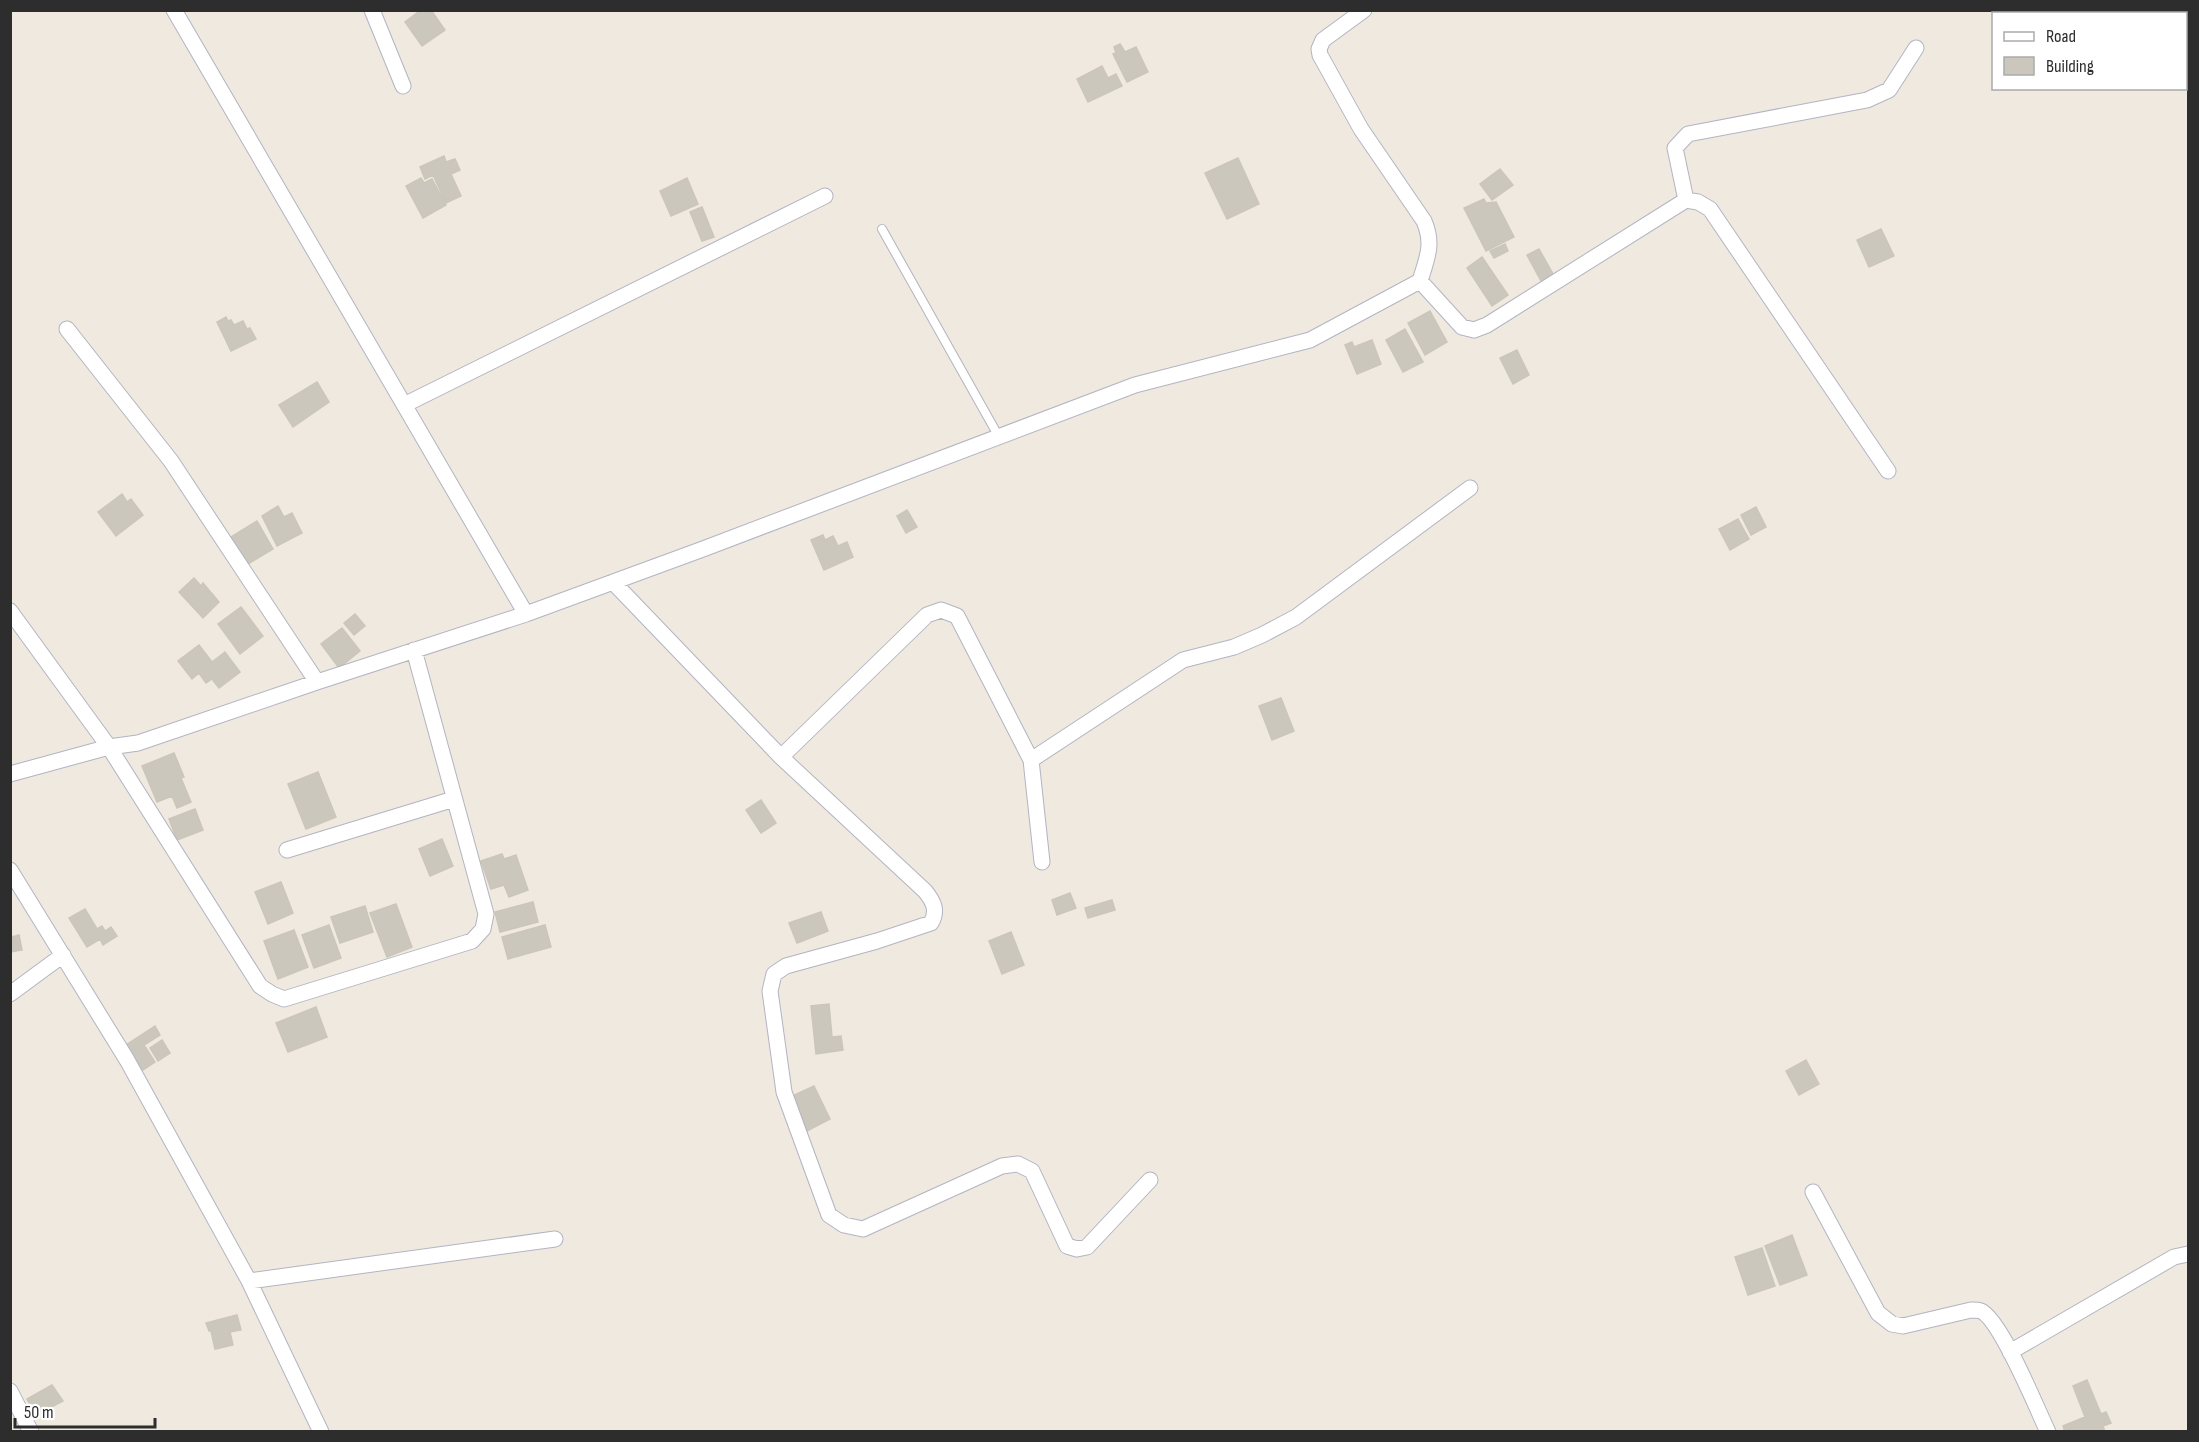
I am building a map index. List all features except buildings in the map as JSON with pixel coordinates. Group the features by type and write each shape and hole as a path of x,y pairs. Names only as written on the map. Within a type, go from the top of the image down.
{"street":[{"path":"174,10 526,614"},
{"path":"372,10 403,86"},
{"path":"10,774 108,747 138,743 526,614 1135,385 1310,340 1420,281 1430,245 1426,227 1361,129 1320,55 1319,50 1323,40 1364,10"},
{"path":"1686,200 1676,148 1688,134 1867,100 1889,90 1916,48"},
{"path":"404,405 825,196"},
{"path":"1420,281 1462,327 1474,330 1487,325 1686,200 1698,202 1710,209 1888,471"},
{"path":"68,329 171,461 317,682"},
{"path":"1030,760 1183,660 1234,647 1296,616 1470,488"},
{"path":"613,582 781,757 932,899 935,909 931,923 877,941 786,966 774,974 770,991 783,1092 829,1215 844,1225 863,1229 1002,1166 1018,1164 1032,1171 1066,1246 1077,1249 1087,1246 1150,1180"},
{"path":"781,757 927,615 941,610 957,616 1030,760 1042,862"},
{"path":"10,611 108,747 260,986 284,999 472,941 483,929 486,914 414,650"},
{"path":"287,850 454,799"},
{"path":"10,870 127,1060 249,1281 321,1431"},
{"path":"10,994 63,955"},
{"path":"1813,1192 1878,1313 1892,1323 1903,1326 1971,1310 1982,1311 1991,1320 2010,1352 2048,1431"},
{"path":"249,1281 555,1239"},
{"path":"2010,1352 2174,1257 2188,1254"},
{"path":"10,1391 31,1431"}],"lane":[{"path":"882,229 999,436"}]}
